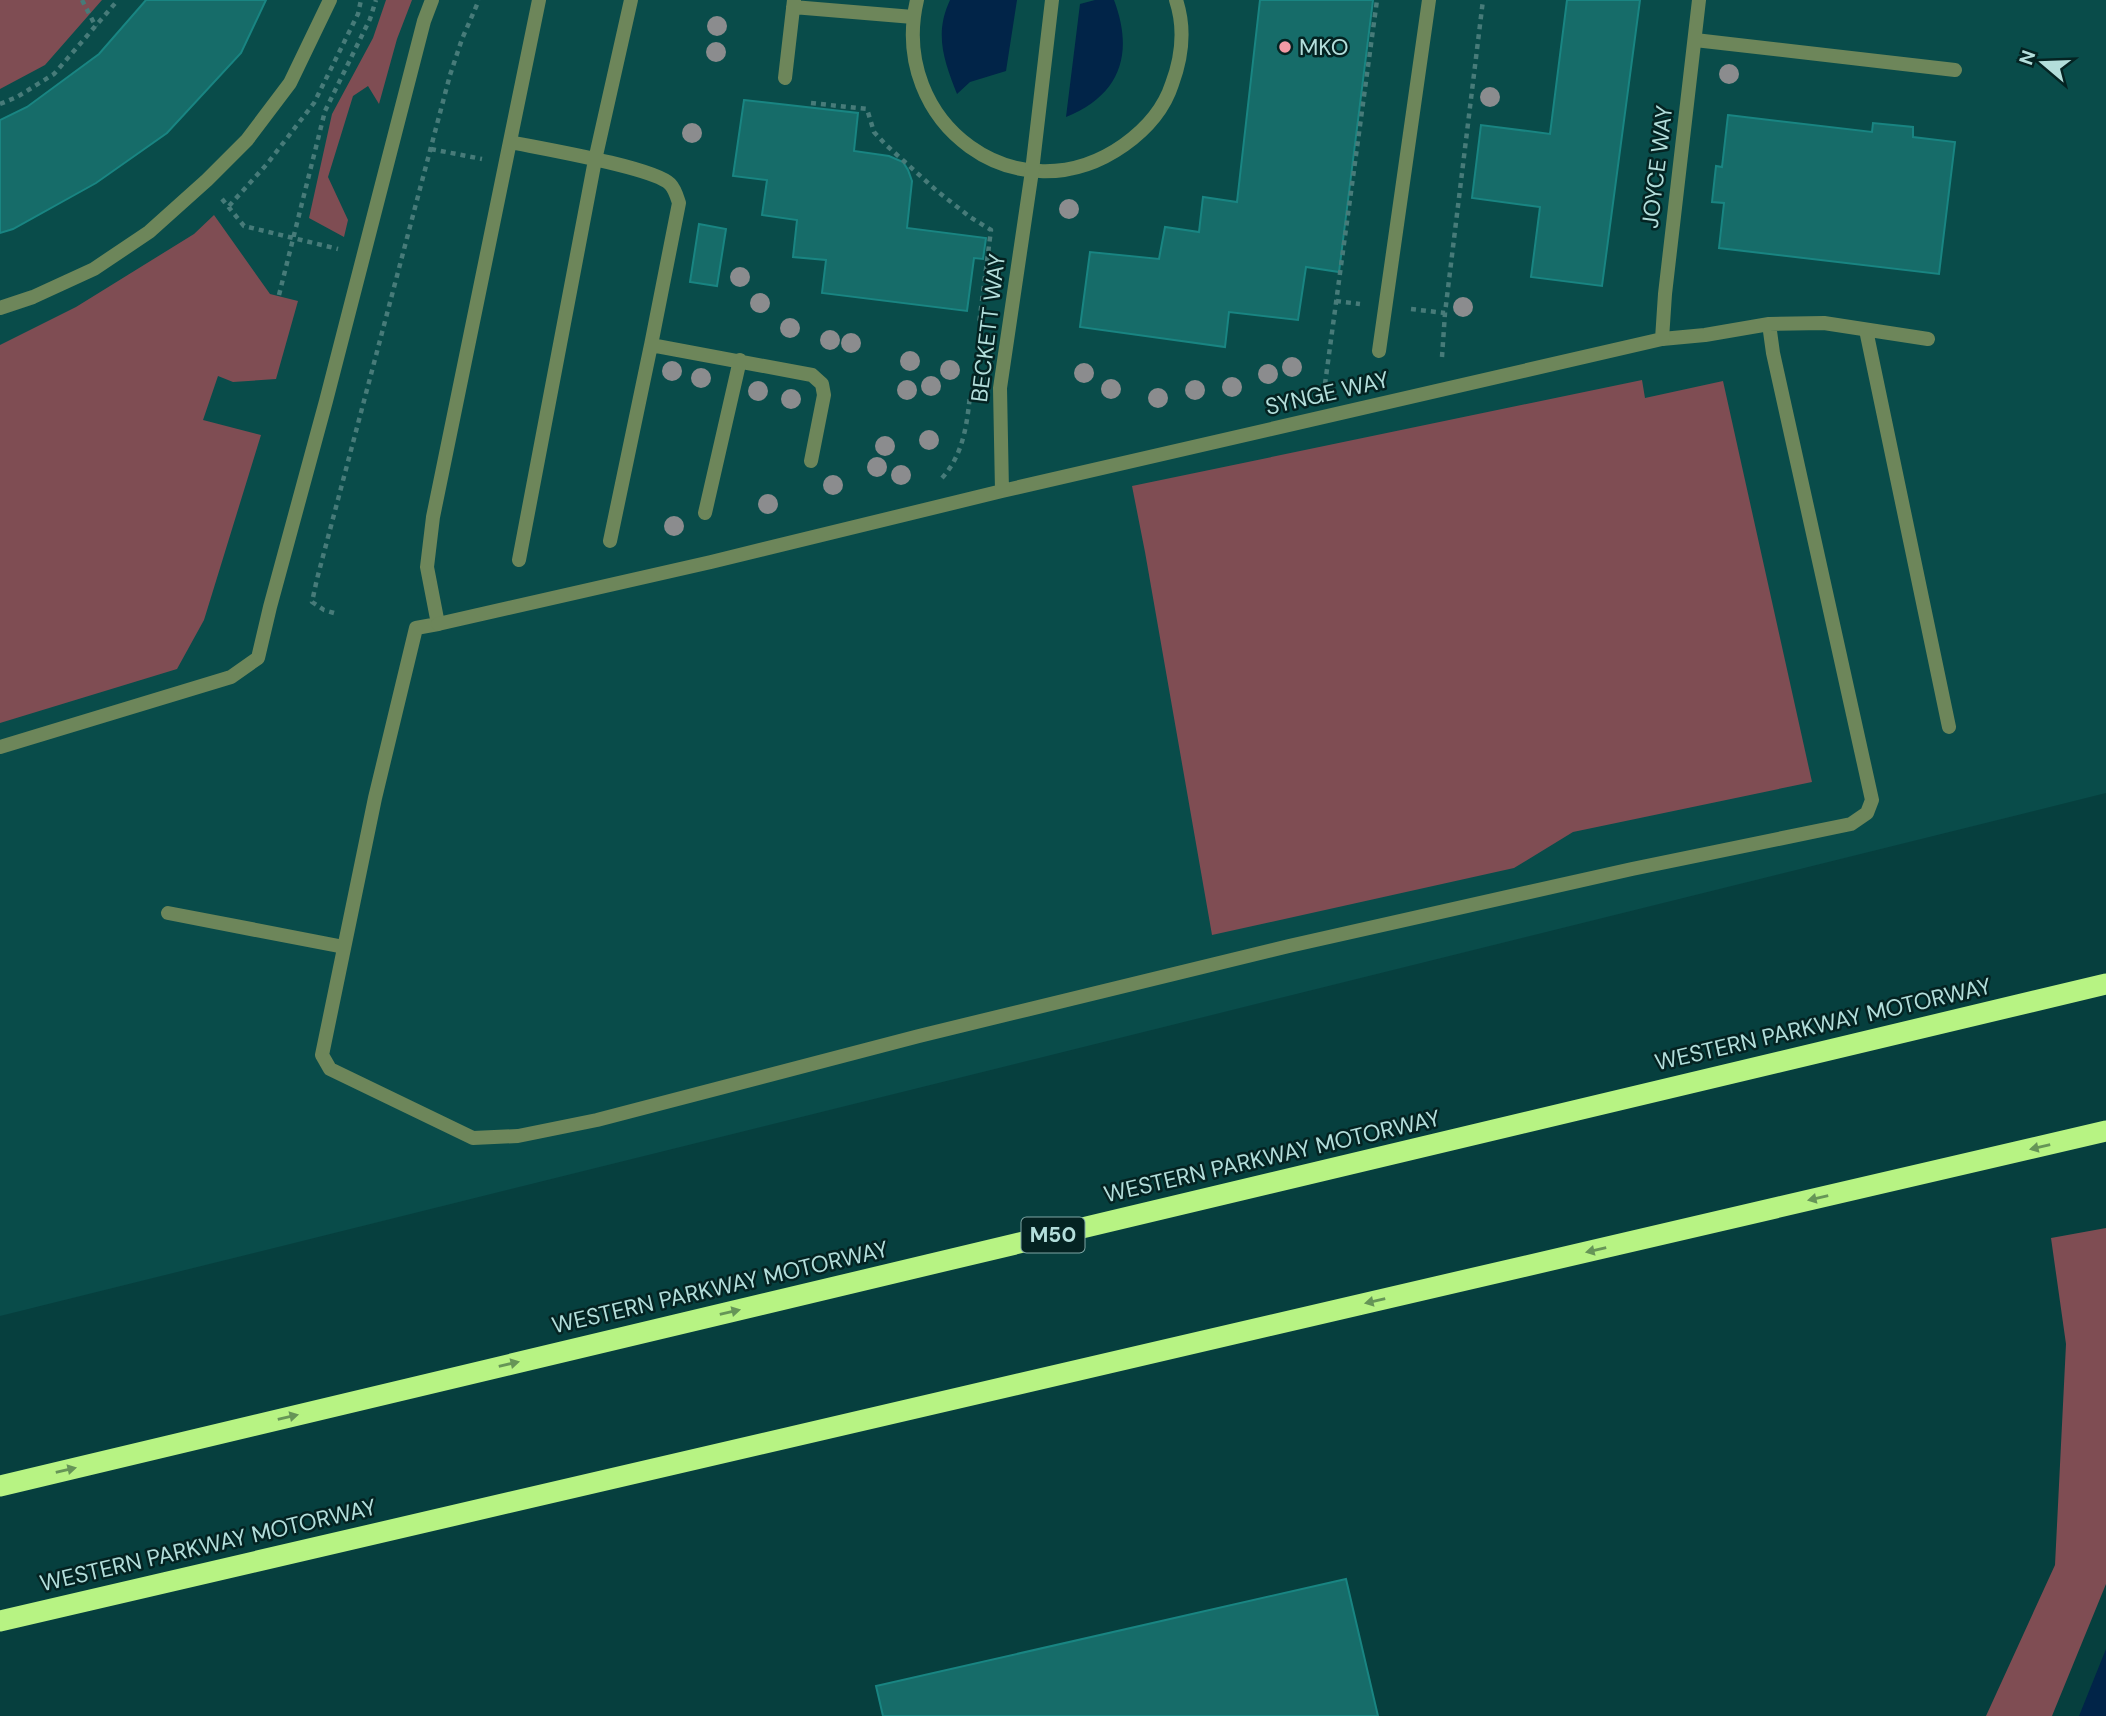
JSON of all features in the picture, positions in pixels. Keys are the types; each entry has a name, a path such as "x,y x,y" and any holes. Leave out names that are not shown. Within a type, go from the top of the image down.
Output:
{"highway":[{"name":"WESTERN PARKWAY MOTORWAY","path":"0,1486 2106,984"},
{"name":"WESTERN PARKWAY MOTORWAY","path":"0,1620 2106,1131"}],"street":[{"path":"0,308 33,298 94,269 149,232 207,180 247,140 290,83 330,0"},
{"path":"0,747 231,677 258,659 424,21 432,0"},
{"path":"538,0 433,517 427,566 438,624 416,628 374,798 322,1055 330,1069 473,1138 517,1136 597,1120 932,1033 1289,946 1632,869 1851,824 1867,813 1872,800 1773,353 1769,324"},
{"path":"519,560 595,160 631,0"},
{"path":"917,0 912,40 915,64 922,87 933,107 947,126 964,142 984,155 1032,171 1085,165 1112,154 1135,138 1155,116 1170,92 1179,65 1182,36 1176,0"},
{"name":"BECKETT WAY","path":"1002,491 1000,388 1032,171 1052,0"},
{"path":"1380,351 1429,0"},
{"name":"JOYCE WAY","path":"1662,339 1699,0"},
{"path":"785,78 794,4 913,17"},
{"path":"1695,40 1955,70"},
{"path":"510,142 638,170 668,182 679,203 610,541"},
{"name":"SYNGE WAY","path":"438,624 1662,339 1769,324 1824,323 1928,339"},
{"path":"1866,330 1949,727"},
{"path":"651,345 812,376 822,384 824,395 811,461"},
{"path":"705,513 740,360"},
{"path":"168,913 344,947"}],"path":[{"path":"82,0 96,27"},
{"path":"0,104 17,97 54,74 118,0"},
{"path":"279,295 325,111 370,19 376,0"},
{"path":"334,613 312,602 317,579 450,75 479,0"},
{"path":"1325,384 1377,0"},
{"path":"1442,357 1483,0"},
{"path":"811,103 867,109 874,132 885,144 937,191 991,230 978,329"},
{"path":"431,149 483,160 510,142"},
{"path":"244,226 363,256"},
{"path":"939,481 954,462 960,449 972,383"}],"shaded area":[{"path":"0,0 2106,0 2106,793 0,1316"},
{"path":"0,0 102,0 45,65 0,89"},
{"path":"386,0 412,0 397,39 379,104 368,86 353,96 328,177 348,220 344,237 309,218 332,114 373,38"},
{"path":"214,215 270,294 298,301 276,379 233,382 218,376 203,420 261,435 204,620 177,669 0,723 0,345 76,307 194,234"},
{"path":"1642,380 1645,398 1723,381 1812,782 1573,832 1514,868 1212,935 1132,486"},
{"path":"2106,1228 2106,1584 2052,1716 1986,1716 2055,1565 2066,1344 2051,1238"}],"water":[{"path":"950,0 1017,0 1006,71 970,82 957,94 945,59 942,36 945,12"},
{"path":"1095,0 1114,0 1123,38 1122,55 1111,84 1100,97 1066,117 1080,4"},
{"path":"2106,1649 2106,1716 2079,1716"}],"building":[{"path":"146,0 266,0 241,53 167,133 96,183 13,229 0,233 0,120 27,107 99,54"},
{"path":"1260,0 1373,0 1339,272 1306,267 1298,320 1229,312 1225,347 1080,327 1090,252 1159,259 1165,227 1199,232 1203,197 1237,202"},
{"path":"1567,0 1640,0 1602,286 1531,277 1540,207 1472,198 1481,125 1550,134"},
{"path":"744,100 858,113 854,151 889,156 903,162 908,170 912,181 907,228 986,238 983,259 974,258 967,311 822,293 826,260 793,257 797,220 762,215 767,180 733,176"},
{"path":"1728,115 1872,132 1873,123 1913,127 1913,137 1955,142 1939,274 1719,248 1724,203 1712,202 1716,166 1722,167"},
{"path":"699,224 726,229 717,286 690,282"},
{"path":"1346,1579 1378,1716 883,1716 876,1686"}],"place":[{"name":"MKO","path":"1285,47"}]}
